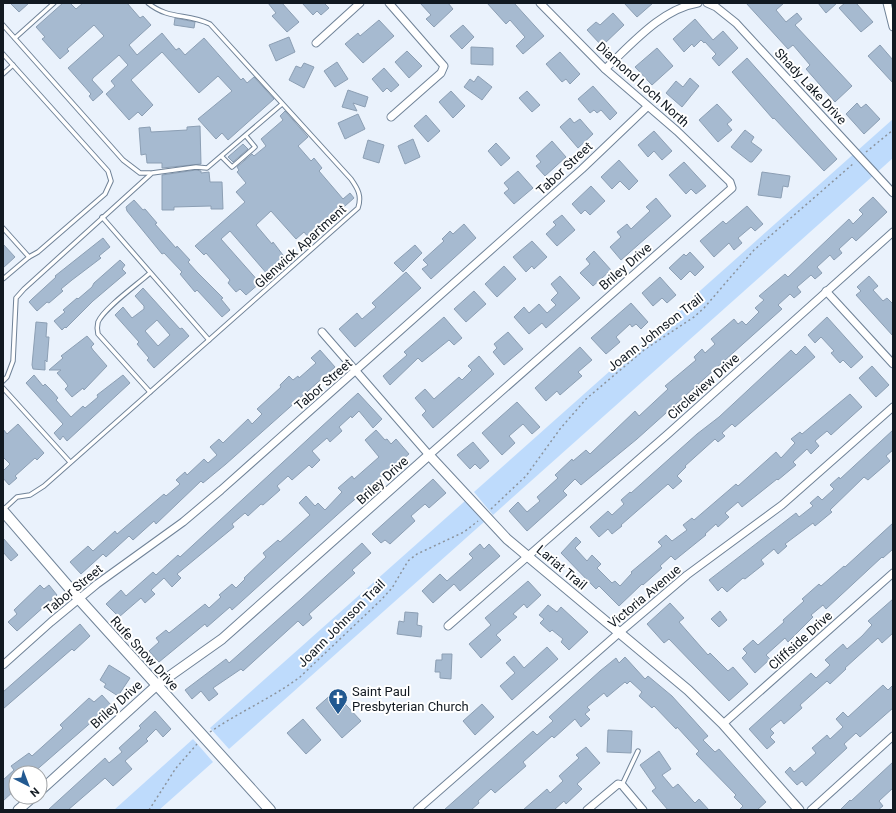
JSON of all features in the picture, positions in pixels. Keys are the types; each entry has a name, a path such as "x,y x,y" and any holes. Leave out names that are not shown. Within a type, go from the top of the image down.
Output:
{"main road":[{"name":"Rufe Snow Drive","path":"3,511 79,600 270,810"}],"street":[{"path":"316,43 360,3"},
{"path":"389,3 444,66 441,74 391,117"},
{"name":"Diamond Loch North","path":"540,3 605,69 647,107 677,130 730,182"},
{"path":"605,69 664,18 684,6 698,3"},
{"name":"Shady Lake Drive","path":"706,3 716,7 736,23 893,193"},
{"path":"887,3 893,27"},
{"name":"Tabor Street","path":"3,665 112,573 183,522 356,371 582,169 647,107"},
{"name":"Briley Drive","path":"48,783 157,685 222,639 732,188 730,182"},
{"name":"Circleview Drive","path":"448,626 670,433 893,232"},
{"path":"826,291 893,364"},
{"name":"Lariat Trail","path":"322,332 429,455 507,539 688,690 723,724 799,810"},
{"name":"Victoria Avenue","path":"416,810 687,575 782,505 893,407"},
{"name":"Cliffside Drive","path":"723,724 893,573"},
{"path":"811,810 893,736"},
{"path":"587,810 620,785 643,810"}],"lane":[{"path":"15,38 54,3"},
{"name":"Glenwick Apartment","path":"3,511 17,497 30,495 44,486 358,208 360,200 358,188 351,179 210,24 189,16 166,15 148,3"},
{"path":"3,25 123,160 140,173 196,167 207,168 222,157 282,104"},
{"path":"3,54 108,172 111,181 105,194 38,252 29,257 3,279"},
{"path":"3,74 13,65"},
{"path":"222,157 232,167 255,147 246,136"},
{"path":"3,381 8,377 12,361 16,298 152,172"},
{"path":"102,217 209,340"},
{"path":"3,228 29,257"},
{"path":"150,273 107,310 99,320 97,327 98,334 102,339 150,392"},
{"path":"3,388 70,462"},
{"path":"620,785 638,751"}],"path":[{"path":"866,152 893,130"},
{"name":"Joann Johnson Trail","path":"494,506 526,476 560,429 586,399 644,350 694,317 704,308 754,250 853,164"},
{"name":"Joann Johnson Trail","path":"210,732 269,696 287,687 381,600 392,588 408,561 417,554 464,532 477,521"},
{"path":"149,810 176,768 198,743"}],"shaded area":[{"path":"893,119 893,158 493,515 474,492"},
{"path":"465,501 484,522 229,749 210,728"},
{"path":"193,739 213,762 159,810 114,810"}],"building":[{"path":"10,3 29,3 19,12"},
{"path":"63,3 70,3 76,9 83,3 127,3 140,18 143,16 151,25 129,45 137,55 162,33 176,50 179,48 185,55 204,38 241,80 243,78 247,83 254,77 274,99 228,140 222,133 216,139 198,119 232,91 218,76 199,93 162,52 131,80 153,105 142,116 138,112 129,120 106,94 115,86 111,81 128,65 119,55 93,78 92,80 103,92 93,101 89,96 91,94 68,68 104,36 94,25 67,49 69,51 60,59 42,39 45,37 36,27"},
{"path":"268,3 282,3 299,22 287,32 272,16 276,13"},
{"path":"302,3 324,3 329,8 321,15 317,11 313,15"},
{"path":"420,3 448,3 453,9 434,27 426,19 431,15"},
{"path":"487,3 514,3 544,36 523,54 516,46 525,37 510,20 506,24"},
{"path":"624,3 653,3 637,17"},
{"path":"746,3 784,3 776,10 786,22 797,13 802,19 795,25 852,86 835,102 806,69 810,65 793,45 788,49"},
{"path":"818,3 837,3 826,13"},
{"path":"845,3 856,3 873,22 861,32 839,8"},
{"path":"613,13 624,25 602,46 587,30 596,22 600,25"},
{"path":"175,18 195,22 194,28 174,25"},
{"path":"695,19 713,40 723,31 738,48 719,66 712,58 716,54 705,42 704,43 701,40 694,47 692,44 684,52 673,39"},
{"path":"379,20 394,36 363,63 345,44 358,33 360,36"},
{"path":"463,25 474,37 462,49 450,36"},
{"path":"289,37 295,52 276,61 269,45"},
{"path":"880,45 893,60 893,83 868,56"},
{"path":"471,47 493,48 493,65 471,64"},
{"path":"657,48 673,66 652,85 635,67"},
{"path":"407,51 422,66 409,78 395,62"},
{"path":"560,52 580,74 570,84 566,79 562,82 546,64"},
{"path":"747,58 837,159 824,171 774,118 773,119 732,72"},
{"path":"337,62 348,79 335,87 324,71"},
{"path":"304,63 314,67 304,88 289,80 296,66 301,68"},
{"path":"384,68 399,85 391,92 387,88 383,92 372,79"},
{"path":"478,76 492,87 482,100 464,87 470,79 474,82"},
{"path":"690,78 699,86 682,107 666,93 676,81 683,87"},
{"path":"593,86 617,113 610,120 601,110 597,113 594,110 590,113 578,99"},
{"path":"348,90 368,97 365,107 353,103 357,111 342,107"},
{"path":"451,91 465,106 453,118 439,102"},
{"path":"527,91 540,105 532,112 519,98"},
{"path":"857,103 861,108 866,104 880,119 864,134 846,114"},
{"path":"717,104 732,120 727,124 732,130 718,142 699,120"},
{"path":"285,111 308,137 298,146 311,161 314,158 322,168 319,171 343,199 350,193 354,198 309,238 304,232 296,239 271,211 256,225 272,244 273,242 286,259 268,275 230,231 221,239 260,283 246,295 240,289 236,292 228,283 230,280 206,253 204,255 195,246 245,202 236,192 246,183 237,172 239,170 237,167 252,154 254,156 266,146 261,139 283,120 280,116"},
{"path":"358,114 365,129 345,139 338,123"},
{"path":"426,115 440,131 428,142 414,126"},
{"path":"570,118 574,123 580,119 593,134 578,148 560,127"},
{"path":"200,126 201,164 162,168 162,163 147,163 146,154 141,155 139,128 150,127 151,132 187,130 187,127"},
{"path":"745,130 754,137 751,142 762,150 752,162 731,147"},
{"path":"654,131 672,151 662,160 654,151 648,157 638,145"},
{"path":"413,139 420,157 405,164 398,146"},
{"path":"368,140 384,145 379,163 363,158"},
{"path":"552,141 566,157 545,176 536,166 541,162 536,156"},
{"path":"496,143 510,158 501,166 488,151"},
{"path":"243,144 248,149 233,162 228,157"},
{"path":"619,160 638,181 629,190 620,181 612,189 601,177"},
{"path":"684,162 706,186 696,194 691,189 686,194 669,175"},
{"path":"196,170 201,171 201,173 209,172 210,182 222,182 223,209 211,209 211,206 174,207 174,210 162,210 162,175"},
{"path":"518,171 533,188 514,204 504,193 509,189 504,183"},
{"path":"762,172 790,176 788,187 783,186 781,198 758,195"},
{"path":"591,186 605,201 590,215 585,210 581,214 572,204"},
{"path":"873,197 887,212 856,241 852,237 839,249 842,253 834,260 830,255 817,267 822,273 815,279 811,275 797,287 801,292 794,298 790,294 778,305 782,309 637,439 581,485 575,479 563,491 567,495 527,531 509,511 518,502 527,512 540,501 537,497 558,478 555,475 572,459 573,461 586,450 590,454 635,411 639,416 668,389 665,386 696,360 694,357 702,349 705,353 715,344 711,339 734,319 738,324 742,321 746,325 759,312 755,308 764,300 759,296 785,274 788,277 849,219 853,224 863,214 859,210"},
{"path":"656,198 671,216 621,260 610,247 621,237 617,232 627,224 631,229 650,211 646,207"},
{"path":"134,200 143,210 145,209 157,223 155,224 176,248 177,246 190,260 188,262 223,298 221,299 230,310 222,317 197,290 195,292 180,274 182,272 164,253 162,254 127,211 126,207"},
{"path":"747,206 763,224 755,231 751,227 738,238 742,243 734,250 729,243 714,257 700,241 723,221 726,224"},
{"path":"562,215 575,230 557,246 546,234 556,225 553,222"},
{"path":"464,224 476,238 431,279 422,269 428,265 423,260 444,241 442,239 450,231 453,234"},
{"path":"103,238 110,247 99,256 101,258 61,289 63,291 37,311 29,302 56,277 55,276"},
{"path":"532,241 547,257 534,269 532,266 526,272 513,257"},
{"path":"3,244 15,257 3,268"},
{"path":"415,245 422,253 403,272 394,263"},
{"path":"594,251 611,270 593,286 580,273 590,264 586,259"},
{"path":"690,252 704,267 695,276 690,271 681,280 669,268 684,254 686,256"},
{"path":"120,260 125,265 122,269 126,273 62,330 54,321 65,312 63,310 92,287 94,283"},
{"path":"504,266 516,279 497,297 485,284"},
{"path":"406,272 421,288 355,347 339,329 357,313 362,319 376,307 372,303"},
{"path":"560,276 580,298 546,328 542,323 529,334 514,317 524,307 529,313 539,304 547,313 556,305 551,300 558,293 551,284"},
{"path":"869,276 878,286 873,290 883,301 887,298 893,304 893,336 856,295 861,291 857,287"},
{"path":"660,277 676,295 667,303 662,298 653,306 642,293"},
{"path":"143,288 180,329 182,328 189,336 154,368 147,360 149,358 137,344 139,342 115,315 123,307 132,318 144,309 144,306 135,296","holes":["157,320 170,335 158,346 145,331"]},
{"path":"474,291 486,304 466,322 454,309"},
{"path":"631,303 648,322 641,329 636,324 632,327 630,324 616,337 620,342 606,354 591,338"},
{"path":"444,317 462,338 454,345 449,340 422,362 418,358 390,385 383,376 407,355 404,352"},
{"path":"827,317 863,357 851,368 843,360 840,363 831,353 834,351 821,337 815,343 808,335"},
{"path":"36,322 47,323 46,337 49,337 47,362 45,360 45,370 33,369 32,365"},
{"path":"508,332 523,349 504,365 493,352 497,348 494,344"},
{"path":"87,336 94,344 91,347 93,350 107,366 84,390 83,388 72,397 65,389 68,386 57,373 61,370 49,370 63,358 61,356"},
{"path":"805,346 815,357 735,427 732,424 722,433 725,436 718,442 715,439 685,466 686,467 677,476 682,481 673,489 668,484 612,534 608,529 599,537 590,527 608,511 612,515 624,504 621,500 630,492 631,493 697,434 719,417 791,350 796,355"},
{"path":"580,347 592,360 578,372 582,376 560,395 557,391 546,401 535,388"},
{"path":"320,350 335,367 226,464 203,483 201,481 156,524 154,521 133,540 129,536 106,557 103,554 81,574 70,562 88,546 93,551 115,531 117,534 164,494 166,496 180,484 176,480 185,472 187,475 204,459 208,463 217,455 210,447 219,439 223,443 248,419 252,424 262,414 257,409 281,387 280,385 289,376 293,380 298,376 299,378 316,363 311,358"},
{"path":"479,356 494,374 433,428 422,415 426,411 415,398 425,389 434,399 459,377 462,380 472,370 468,366"},
{"path":"872,366 889,385 876,397 859,378"},
{"path":"34,375 43,386 45,384 52,391 58,398 56,400 71,417 83,406 85,408 98,397 97,395 123,375 130,383 67,441 63,436 60,440 54,433 63,424 26,383"},
{"path":"358,393 382,419 373,428 359,411 352,418 351,416 339,427 342,431 330,442 327,438 312,451 320,460 312,468 309,465 292,480 288,476 277,486 280,490 248,516 245,513 232,524 234,527 177,574 181,578 172,587 164,578 151,590 155,594 145,603 141,598 119,617 106,604 121,590 126,596 153,572 156,575 178,555 180,557"},
{"path":"850,394 862,407 831,435 827,431 815,441 819,446 811,454 807,449 793,462 796,465 742,507 738,502 725,513 729,517 718,527 716,524 705,534 706,535 675,560 671,556 660,566 662,568 643,585 642,584 619,606 599,586 596,589 561,553 576,537 581,542 575,548 587,561 592,555 601,564 597,568 612,583 615,581 620,586 632,573 631,572 662,546 658,542 666,535 672,541 687,530 683,525 692,518 694,520 736,484 738,486 776,452 781,458 795,443 791,439 800,432 802,434"},
{"path":"517,402 540,427 532,434 523,424 509,436 515,443 502,455 482,433"},
{"path":"18,424 44,453 37,460 35,458 15,476 17,478 9,485 3,478 3,471 10,464 3,457 3,429 7,434"},
{"path":"376,430 391,444 396,439 409,454 347,506 232,610 230,607 207,627 205,624 159,662 149,651 159,642 156,638 166,630 169,633 205,604 209,608 221,597 219,595 232,584 236,588 245,579 244,578 266,557 263,553 278,540 280,542 310,515 299,503 306,496 315,506 318,503 325,510 342,492 338,488 352,476 354,479 379,457 365,440"},
{"path":"893,430 893,450 886,456 890,461 868,480 864,477 830,510 832,512 815,526 813,523 785,544 787,546 778,554 774,549 761,560 764,564 745,579 743,578 727,592 722,587 718,591 709,580 796,513 799,517 813,506 810,503 818,496 822,500 834,489 830,485 839,477 840,479"},
{"path":"473,442 489,461 480,469 475,464 470,469 457,455"},
{"path":"433,479 446,493 429,508 425,504 411,516 415,521 390,544 385,540 381,543 372,534"},
{"path":"893,523 893,549 883,558 882,557 826,609 823,605 811,615 813,617 788,642 785,638 766,655 770,659 755,673 742,658 747,653 743,649 753,640 758,645 784,622 783,620 804,601 802,599 819,584 821,586 844,566 845,567"},
{"path":"3,538 18,555 11,561 3,552"},
{"path":"362,543 371,553 352,570 355,573 309,614 312,618 303,626 298,621 243,671 241,669 213,688 218,694 209,701 201,691 192,699 185,690 226,659 229,663"},
{"path":"480,544 484,549 489,544 500,556 460,591 454,584 433,603 422,591 440,574 447,581 473,558 469,554"},
{"path":"528,581 541,595 527,608 524,604 513,614 517,617 496,635 501,640 481,658 469,644 491,625 485,618"},
{"path":"40,585 44,589 49,585 57,595 17,631 8,622 17,614 14,610"},
{"path":"893,599 893,633 882,643 878,638 830,684 827,681 800,705 802,708 784,724 781,720 770,729 774,733 770,737 775,742 767,749 749,729 811,673 816,678 830,665 825,660 843,644 847,649 862,636 872,625 868,621"},
{"path":"670,603 684,618 679,622 708,655 710,653 728,671 733,667 748,684 729,701 669,639 664,643 647,624"},
{"path":"548,605 557,612 561,607 588,632 569,650 561,642 563,639 552,630 550,632 540,623 544,619 539,615"},
{"path":"720,611 727,620 719,627 711,619"},
{"path":"405,612 418,613 417,625 422,626 421,637 397,634 399,621 404,622"},
{"path":"80,624 90,636 74,651 72,649 3,709 3,692"},
{"path":"547,647 558,659 512,700 500,686 515,673 506,663 514,656 524,668"},
{"path":"442,654 452,654 451,679 440,678 440,672 435,672 436,660 442,660"},
{"path":"625,657 645,679 648,676 672,696 708,736 703,740 715,752 719,749 766,802 757,810 739,810 743,806 734,797 736,795 696,754 699,751 677,727 676,729 654,706 652,708 639,696 642,692 630,681 627,684 625,682 607,697 604,693 587,707 590,710 585,714 590,719 581,727 575,719 554,738 552,736 523,762 526,766 495,793 491,789 471,810 444,810 533,731 537,735 553,721 549,717 600,671 616,658 619,663"},
{"path":"109,665 130,678 118,696 104,687 106,684 100,680"},
{"path":"883,685 888,690 893,685 893,708 860,737 856,733 844,744 847,748 806,786 802,781 797,785 785,772 790,767 794,772 816,753 812,748 827,735 830,739 843,727 836,719 843,712 848,717"},
{"name":"Saint Paul Presbyterian Church","path":"334,692 361,721 342,738 316,708"},
{"path":"102,695 111,705 42,765 12,765 29,753 32,756 63,728 60,725 89,698 94,702"},
{"path":"482,704 494,717 475,735 463,721"},
{"path":"155,711 171,729 163,737 156,729 146,739 148,741 125,761 132,769 113,786 105,778 68,810 48,810 105,758 109,763 122,752 119,748 141,728 139,726"},
{"path":"303,719 321,740 306,754 287,733"},
{"path":"608,730 632,731 631,753 607,752"},
{"path":"586,747 600,763 577,784 582,789 566,804 564,801 554,810 523,810 547,789 550,793 563,781 559,776 579,758 576,755"},
{"path":"659,751 671,769 662,775 673,788 678,784 695,803 699,799 709,810 668,810 652,791 656,788 640,765"},
{"path":"893,762 893,788 879,801 883,806 878,810 840,810 850,800 851,801"},
{"path":"8,775 8,796 3,801 3,780"}],"place":[{"name":"Saint Paul Presbyterian Church","path":"338,715"}]}
